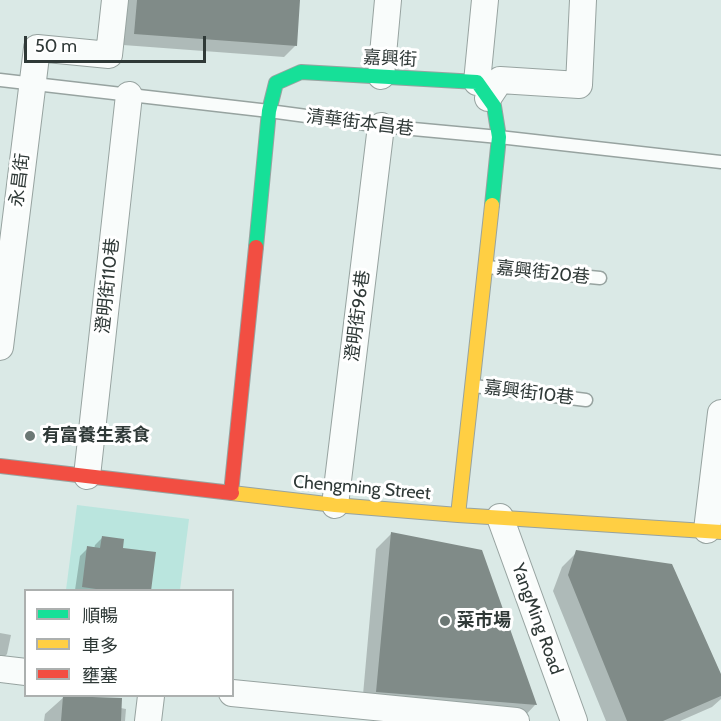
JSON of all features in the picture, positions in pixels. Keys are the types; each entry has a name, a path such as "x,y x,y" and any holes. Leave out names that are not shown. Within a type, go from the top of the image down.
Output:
{"street":[{"name":"永昌街","path":"0,347 37,48 109,55 115,0"},
{"path":"381,76 388,0"},
{"path":"458,515 499,137 494,106 483,90 485,0"},
{"path":"483,90 500,80 579,85 584,0"},
{"name":"嘉興街","path":"231,493 269,111 276,83 301,72 381,76 483,90"},
{"name":"澄明街110巷","path":"87,476 129,95"},
{"name":"澄明街96巷","path":"335,505 381,126"},
{"path":"714,531 721,413"},
{"name":"Chengming Street","path":"0,466 335,505 714,531"},
{"name":"YangMing Road","path":"500,517 574,721"},
{"path":"0,669 24,672"},
{"path":"234,693 516,721"},
{"path":"148,721 152,697"}],"lane":[{"name":"清華街本昌巷","path":"0,80 381,126 721,162"},
{"name":"嘉興街20巷","path":"486,267 600,278"},
{"name":"嘉興街10巷","path":"473,386 586,400"}],"shaded area":[{"path":"77,505 189,519 180,589 66,589"}],"building":[{"path":"137,0 300,0 297,46 134,34"},
{"name":"菜市場","path":"391,532 482,550 537,705 376,692"},
{"path":"102,536 124,539 123,548 156,552 151,589 82,587 87,546 100,548"},
{"path":"576,550 672,564 721,674 721,696 663,721 627,721 568,575"},
{"path":"63,697 122,698 121,721 61,721"}],"traffic: fast":[{"path":"256,247 269,111 276,83 301,72 477,82 494,106 499,137 492,205"}],"traffic: slow":[{"path":"458,515 492,205"},
{"path":"232,493 335,505 458,515 721,532"}],"traffic: jam":[{"path":"231,493 256,247"},
{"path":"0,466 232,493"}],"place":[{"name":"有富養生素食","path":"30,436"},
{"name":"菜市場","path":"445,621"}]}
